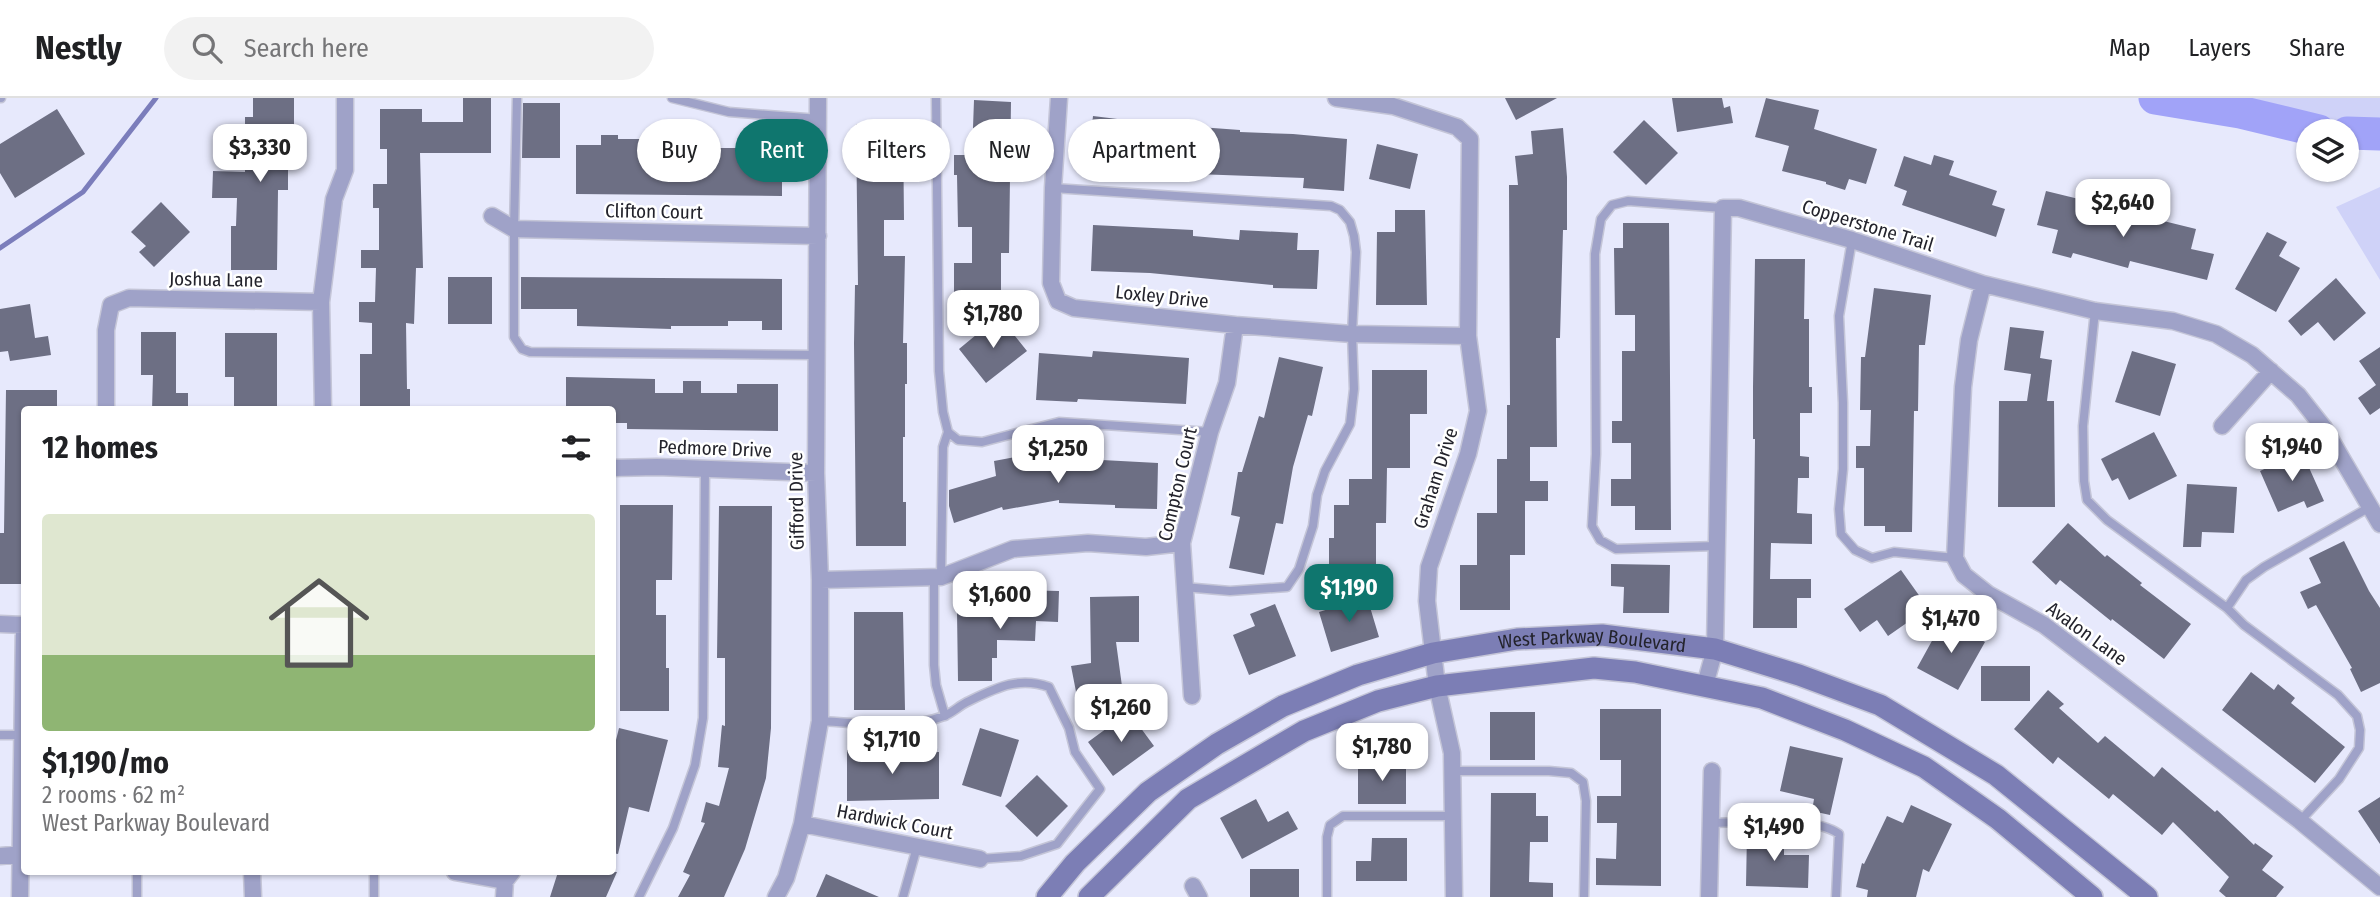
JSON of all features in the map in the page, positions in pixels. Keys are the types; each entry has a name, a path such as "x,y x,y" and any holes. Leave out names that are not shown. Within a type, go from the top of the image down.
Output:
{"street":[{"path":"323,406 321,302 334,199 345,170 345,98"},
{"name":"Gifford Drive","path":"818,98 819,119"},
{"name":"Loxley Drive","path":"1059,98 1053,188 1051,283 1058,301 1074,308 1235,325 1352,334 1468,336"},
{"name":"Graham Drive","path":"1336,98 1393,106 1457,127 1470,139 1468,336 1478,411 1468,454 1429,567 1427,601 1437,686 1452,753 1454,897"},
{"name":"Gifford Drive","path":"776,897 786,878 802,824 820,721 820,580 816,473 818,182"},
{"path":"1705,685 1714,649 1723,208"},
{"name":"Copperstone Trail","path":"1723,208 1739,208 1852,240 1983,284 2095,311 2173,321 2216,334 2252,355 2298,395 2324,428 2380,524"},
{"path":"492,216 513,229"},
{"name":"Clifton Court","path":"513,229 818,236"},
{"path":"1955,558 1963,387 1969,340 1983,284"},
{"name":"Joshua Lane","path":"106,406 106,330 111,305 129,298 321,302"},
{"name":"Compton Court","path":"1192,696 1182,543 1210,432 1227,383 1235,325"},
{"path":"2222,426 2271,371"},
{"name":"Pedmore Drive","path":"616,468 705,468 816,473"},
{"path":"820,580 938,577 1013,549 1088,543 1146,547 1182,543"},
{"name":"Avalon Lane","path":"1955,558 1964,575 1988,594 2044,625 2300,821 2380,887"},
{"path":"0,624 21,625"},
{"name":"West Parkway Boulevard","path":"1047,897 1075,863 1148,792 1217,744 1283,706 1358,675 1433,653 1517,639 1602,635 1714,649 1799,675 1880,705 1996,775 2147,897"},
{"name":"West Parkway Boulevard","path":"1089,897 1188,799 1304,731 1378,701 1437,686 1594,668 1636,672 1762,698 1845,730 1924,766 1998,819 2092,897"},
{"path":"1709,897 1712,771"},
{"name":"Hardwick Court","path":"802,824 980,859"},
{"path":"0,856 21,854"},
{"path":"20,897 22,875"},
{"path":"252,875 253,897"},
{"path":"469,875 507,883"}],"lane":[{"path":"517,98 513,229 514,337 522,349 530,352 816,355"},
{"path":"672,98 729,112 819,119"},
{"path":"936,98 939,371 948,432 943,447 934,665 936,685 945,716"},
{"path":"1053,188 1331,206 1340,210 1350,222 1356,252 1352,334 1354,389 1350,424 1325,471 1317,495 1313,526 1299,569 1287,587 1230,591 1183,587"},
{"path":"1717,546 1616,548 1600,540 1592,526 1597,454 1595,254 1601,219 1612,205 1628,201 1723,208"},
{"path":"1852,240 1839,316 1843,403 1843,469 1839,509 1841,534 1855,550 1872,558 1894,552 1955,558"},
{"path":"2095,311 2083,426 2087,500 2107,520 2227,608 2245,625 2338,695 2357,716 2360,730 2359,748 2339,779 2300,821"},
{"path":"948,432 958,440 982,442 1059,422 1210,432"},
{"path":"639,897 673,828 695,765 703,718 705,468"},
{"path":"2227,608 2246,580 2264,567 2370,507"},
{"path":"820,721 877,724 915,722 945,716 966,703 1012,683 1031,681 1049,687 1069,728 1075,752 1100,789 1057,844 1021,856 980,859"},
{"path":"0,735 21,735"},
{"path":"1452,771 1549,771 1571,774 1583,782 1586,801 1584,897"},
{"path":"1327,897 1326,836 1330,825 1343,816 1453,816"},
{"path":"1710,823 1811,823 1831,828 1839,834 1836,897"},
{"path":"904,897 917,847"},
{"path":"137,875 137,897"},
{"path":"374,875 374,897"}],"shaded area":[{"path":"2155,98 2380,98 2380,134 2359,133 2359,119 2296,119 2296,126 2240,112"},
{"path":"2380,187 2380,280 2336,207"}],"building":[{"path":"253,98 294,98 294,159 288,159 288,190 278,190 277,270 231,270 231,226 236,226 237,198 212,198 213,171 245,172 245,117 253,117"},
{"path":"463,98 491,98 491,153 420,153 423,268 416,268 414,324 406,323 407,389 410,389 410,406 360,406 360,354 372,354 372,323 359,322 359,302 375,302 376,268 361,268 361,250 379,250 379,208 373,208 373,184 387,184 387,149 380,149 380,109 422,109 422,122 463,122"},
{"path":"1505,98 1557,98 1516,120"},
{"path":"1672,98 1722,98 1724,108 1730,106 1733,123 1677,132"},
{"path":"1766,98 1819,110 1814,129 1877,149 1866,184 1849,179 1845,190 1826,182 1782,171 1789,146 1755,137"},
{"path":"974,100 1011,102 1011,119 973,119"},
{"path":"523,103 560,103 560,158 522,158"},
{"path":"57,109 85,154 15,198 0,173 0,144"},
{"path":"1093,116 1117,119 1093,119"},
{"path":"1644,120 1678,153 1646,185 1613,152"},
{"path":"1563,128 1567,230 1563,230 1560,338 1556,338 1557,447 1530,447 1530,481 1548,481 1548,501 1525,501 1525,555 1510,555 1510,610 1460,610 1460,565 1477,565 1477,513 1497,513 1497,459 1507,459 1507,405 1510,405 1509,185 1518,185 1515,156 1533,154 1531,131"},
{"path":"1220,129 1347,139 1344,191 1303,188 1304,178 1220,175"},
{"path":"601,135 637,139 637,182 721,182 721,148 735,148 735,182 782,182 782,196 576,194 576,145 601,145"},
{"path":"1377,144 1418,154 1410,189 1369,179"},
{"path":"954,155 964,155 964,182 1010,182 1009,253 1001,253 1001,302 954,302 954,263 972,263 972,227 958,227"},
{"path":"1934,155 1954,161 1949,175 1997,191 1992,205 2005,209 1996,237 1902,205 1907,191 1894,186 1904,156 1931,165"},
{"path":"857,182 904,182 904,220 884,220 884,256 905,256 903,343 907,343 907,384 903,437 903,502 906,502 906,546 856,546 854,343 855,285 858,285"},
{"path":"2046,191 2087,201 2083,216 2124,226 2127,212 2196,229 2191,249 2214,254 2207,280 2130,261 2128,268 2073,253 2071,258 2052,253 2058,230 2037,225"},
{"path":"161,202 190,232 154,267 139,252 146,246 131,232"},
{"path":"1395,210 1425,210 1427,305 1376,305 1377,232 1395,232"},
{"path":"1623,223 1669,223 1671,530 1635,530 1635,506 1611,506 1611,479 1631,479 1631,443 1612,443 1612,421 1622,421 1622,351 1635,351 1635,315 1615,315 1614,248 1623,248"},
{"path":"1093,225 1193,230 1193,236 1239,240 1240,230 1298,233 1297,250 1319,250 1317,289 1273,288 1273,285 1150,273 1091,271"},
{"path":"2267,232 2287,242 2279,256 2300,268 2276,312 2235,289"},
{"path":"1755,259 1805,259 1804,319 1809,319 1809,387 1812,387 1812,413 1800,413 1800,456 1809,457 1809,478 1798,478 1797,513 1812,514 1812,544 1771,543 1770,579 1811,579 1811,598 1797,598 1797,628 1753,628"},
{"path":"448,277 492,277 492,324 448,324"},
{"path":"521,277 782,279 782,330 762,330 762,321 728,321 728,326 671,326 671,329 577,326 577,309 521,309"},
{"path":"2336,278 2366,313 2334,341 2318,322 2301,336 2288,321"},
{"path":"1874,288 1931,295 1925,345 1919,345 1918,411 1914,411 1912,532 1885,532 1885,526 1864,526 1864,468 1856,468 1856,446 1870,446 1871,410 1860,410 1861,357 1865,357"},
{"path":"30,304 35,338 48,336 51,355 10,361 8,351 0,352 0,309"},
{"path":"999,316 1027,351 986,383 959,349"},
{"path":"2010,327 2044,331 2040,358 2052,360 2047,401 2054,401 2055,507 1998,507 1999,401 2027,401 2031,374 2004,370"},
{"path":"141,332 176,332 176,393 188,393 188,406 152,406 153,375 141,375"},
{"path":"225,333 277,333 277,406 234,406 234,377 225,377"},
{"path":"2380,347 2380,408 2370,415 2358,398 2376,385 2359,361"},
{"path":"1093,351 1189,358 1186,404 1078,399 1077,402 1036,400 1039,353 1092,357"},
{"path":"2132,351 2176,364 2160,416 2115,402"},
{"path":"1279,357 1323,367 1312,416 1308,415 1293,467 1283,524 1276,523 1264,575 1229,568 1240,517 1231,515 1238,472 1242,472 1259,416 1264,418"},
{"path":"1372,370 1427,370 1427,414 1410,414 1410,468 1387,468 1386,523 1376,523 1376,577 1329,577 1329,538 1334,538 1334,505 1349,505 1349,479 1372,479"},
{"path":"566,377 655,379 655,393 683,393 683,381 701,381 701,393 737,393 737,384 778,384 778,431 627,429 627,423 616,423 616,406 566,406"},
{"path":"6,390 57,390 57,406 21,406 21,584 0,584 0,533 4,533"},
{"path":"2154,432 2177,476 2129,500 2118,478 2112,481 2101,459"},
{"path":"2302,452 2324,501 2307,508 2304,501 2278,512 2260,471"},
{"path":"1036,453 1037,457 1102,458 1158,463 1157,509 1059,503 1059,500 1003,510 1002,507 954,523 949,506 949,490 996,476 994,461"},
{"path":"2187,484 2237,487 2234,533 2202,532 2201,547 2183,547"},
{"path":"620,505 673,505 672,580 656,580 656,615 666,615 669,711 620,711"},
{"path":"719,506 772,506 771,728 766,778 745,849 724,897 678,897 690,875 683,872 705,823 701,822 706,802 719,806 729,768 718,767 722,725 725,726 725,658 717,658"},
{"path":"2068,523 2105,557 2107,555 2142,583 2140,585 2191,624 2164,659 2060,580 2056,585 2032,562"},
{"path":"2344,541 2380,608 2380,683 2361,692 2350,669 2352,668 2316,605 2308,609 2300,592 2321,583 2309,558"},
{"path":"1611,564 1670,565 1669,613 1623,613 1624,587 1611,586"},
{"path":"1901,570 1928,608 1888,636 1877,620 1860,632 1844,609"},
{"path":"1016,590 1059,591 1058,622 1036,621 1035,641 997,640 997,658 992,658 992,681 958,681 957,612 1016,612"},
{"path":"1139,596 1139,642 1116,642 1124,701 1079,707 1071,666 1091,663 1090,597"},
{"path":"1367,597 1379,637 1331,652 1319,612"},
{"path":"1275,604 1296,656 1249,675 1233,635 1255,626 1250,614"},
{"path":"854,612 903,612 905,710 854,710"},
{"path":"1944,619 1985,642 1958,690 1917,668"},
{"path":"1981,666 2030,666 2030,701 1981,701"},
{"path":"2251,672 2274,690 2278,684 2295,698 2291,703 2345,747 2315,783 2222,710"},
{"path":"2048,690 2064,704 2059,708 2098,743 2105,736 2154,777 2162,767 2215,812 2217,810 2254,845 2255,843 2273,856 2262,870 2284,887 2276,897 2226,897 2219,891 2229,877 2173,822 2162,835 2113,794 2109,799 2058,757 2053,764 2014,729"},
{"path":"1600,709 1661,709 1661,886 1596,885 1596,858 1616,859 1617,823 1597,823 1597,796 1621,796 1621,760 1600,760"},
{"path":"1129,712 1154,746 1113,776 1088,742"},
{"path":"1490,712 1535,712 1535,760 1490,760"},
{"path":"619,728 668,740 649,812 629,807 618,854 616,854 616,740"},
{"path":"980,728 1019,740 1001,797 962,785"},
{"path":"1790,746 1843,758 1830,815 1812,811 1814,799 1780,791"},
{"path":"847,750 939,752 939,799 847,801"},
{"path":"1358,762 1406,762 1406,804 1358,804"},
{"path":"1037,775 1068,806 1037,837 1005,806"},
{"path":"1491,793 1536,793 1536,816 1548,816 1548,842 1530,842 1529,882 1553,883 1553,897 1490,897"},
{"path":"2380,797 2380,844 2358,811"},
{"path":"1256,799 1268,822 1288,811 1298,829 1242,859 1220,818"},
{"path":"1911,805 1952,824 1929,872 1923,869 1916,897 1867,897 1868,890 1856,887 1862,863 1864,864 1887,816 1903,823"},
{"path":"1747,832 1784,832 1784,855 1809,855 1808,888 1746,886"},
{"path":"1372,838 1407,838 1407,881 1356,881 1356,861 1371,861"},
{"path":"1250,869 1299,869 1299,897 1250,897"},
{"path":"826,874 879,897 816,897"},
{"path":"557,875 616,875 606,897 550,897"}],"waterway":[{"path":"0,248 83,192 156,98"},
{"path":"2155,98 2240,112 2296,125"},
{"path":"2359,133 2380,134"}]}
